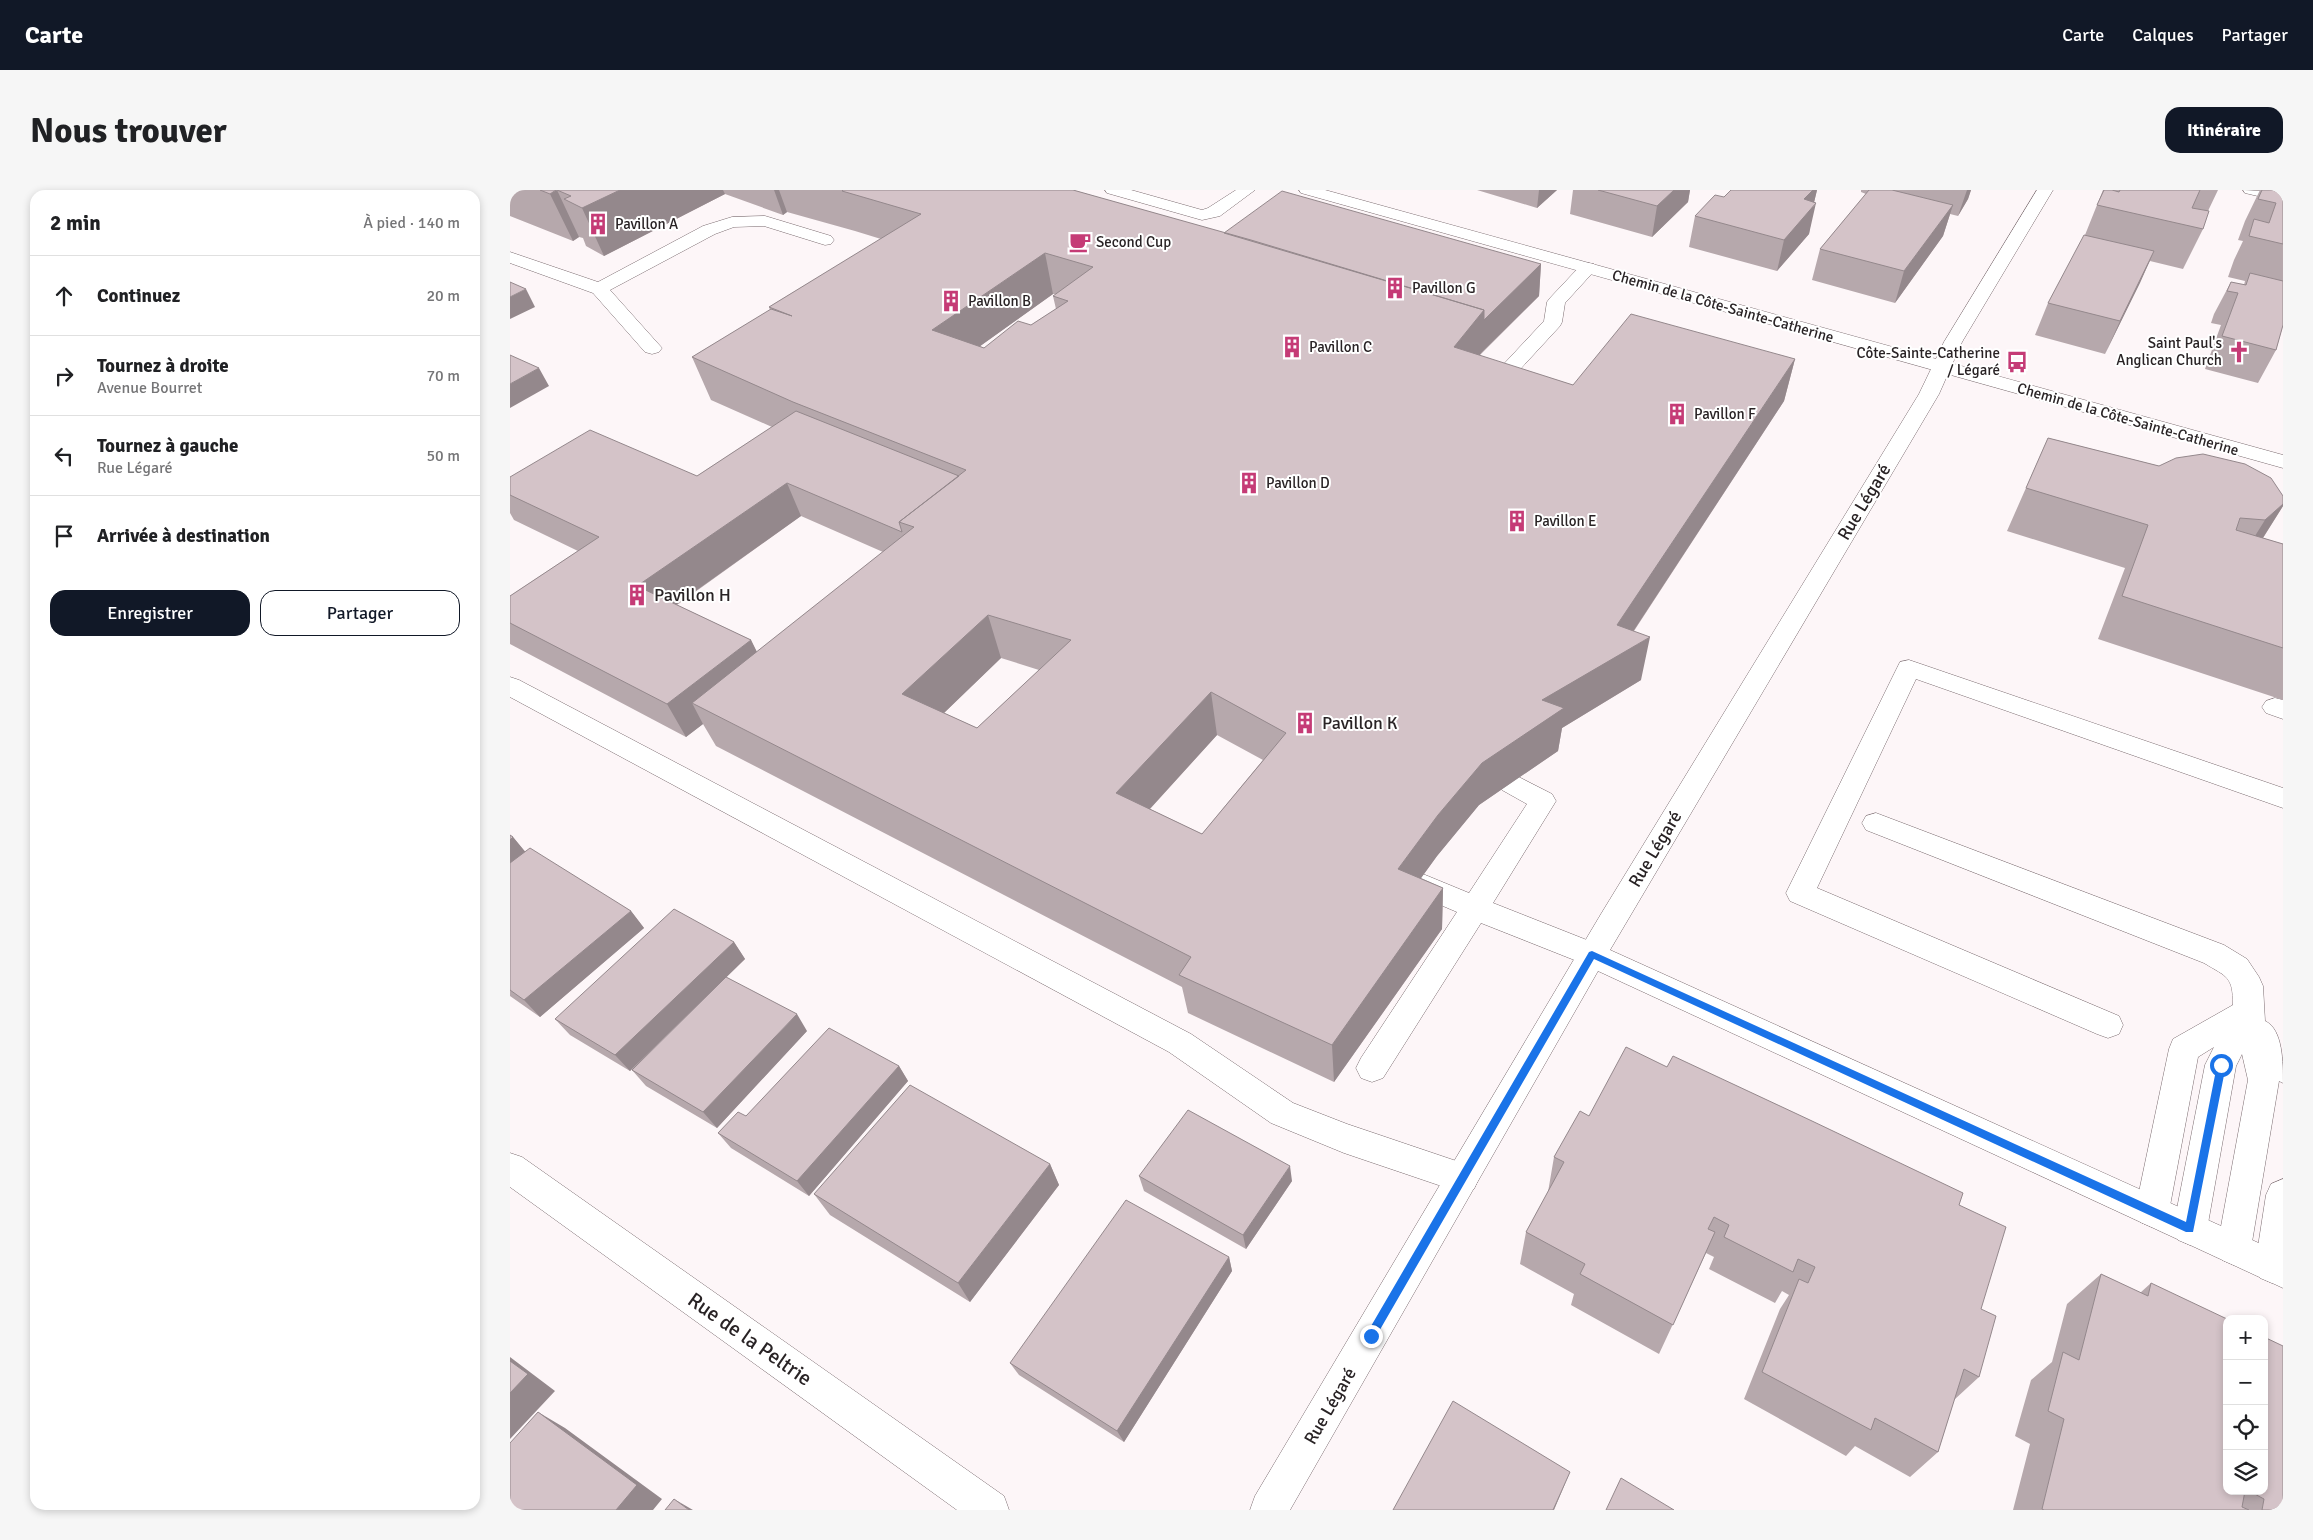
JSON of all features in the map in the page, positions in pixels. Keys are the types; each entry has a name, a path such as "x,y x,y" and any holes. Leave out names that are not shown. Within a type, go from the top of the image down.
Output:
{"street":[{"path":"1113,190 1202,215 1214,212 1247,190"},
{"name":"Chemin de la Côte-Sainte-Catherine","path":"1307,190 2283,462"},
{"name":"Rue Légaré","path":"1269,1510 1592,955 1929,394 1953,342 2044,190"},
{"path":"2251,190 2283,197"},
{"path":"599,289 709,230 732,222 764,221 825,240"},
{"path":"510,257 599,289 652,348"},
{"path":"1494,386 1553,322 1556,302 1588,268"},
{"path":"2108,1025 1800,893 1909,668 2283,798"},
{"path":"510,686 1180,1043 1282,1113 1344,1138 1462,1178"},
{"path":"1372,1068 1542,801 1511,783"},
{"path":"1876,823 2214,954 2237,968 2245,977 2249,994 2248,1012 2264,1080 2234,1248"},
{"path":"1418,883 1592,955 2277,1268 2283,1194"},
{"path":"2152,1211 2184,1049 2248,1012"},
{"path":"2248,1012 2283,1069"},
{"path":"2190,1228 2221,1065 2248,1012"},
{"name":"Rue de la Peltrie","path":"510,1168 990,1510"}],"building":[{"path":"540,190 556,190 550,194"},
{"path":"557,190 620,190 582,208 564,199 571,196"},
{"path":"1073,190 1251,240 1484,310 1454,347 1573,385 1631,314 1795,359 1617,625 1650,637 1542,700 1564,708 1482,763 1438,815 1398,869 1443,888 1332,1045 1179,975 1191,957 692,703 914,527 899,522 966,470 793,402 692,357 771,309 792,316 769,307 921,214 842,191","holes":["1045,253 1093,267 1053,296 1068,301 1031,325 1018,321 984,348 932,330","988,615 1071,640 977,728 902,694","1211,692 1286,733 1202,834 1116,793"]},
{"path":"1598,190 1674,190 1657,206"},
{"path":"1731,190 1813,190 1804,199 1816,203 1784,240 1695,216 1715,195 1724,197"},
{"path":"1869,190 1892,190 1953,205 1904,271 1820,249"},
{"path":"2104,190 2119,192 2120,190 2200,190 2192,208 2209,211 2203,229 2097,205"},
{"path":"2262,190 2283,190 2283,244 2249,236 2254,219 2269,223 2276,203 2258,199"},
{"path":"1282,191 1541,264 1484,320 1484,310 1224,233"},
{"path":"2084,235 2154,251 2120,321 2048,303"},
{"path":"2250,273 2283,281 2283,325 2276,350 2222,336 2238,293 2227,291 2231,282 2246,285"},
{"path":"510,282 526,289 510,297"},
{"path":"510,355 539,368 510,384"},
{"name":"Pavillon H","path":"796,411 959,476 899,522 902,532 787,483 637,586 751,640 667,704 510,623 510,596 599,537 510,495 510,477 590,430 697,476"},
{"path":"2048,438 2159,466 2176,458 2203,454 2245,464 2271,478 2283,496 2283,504 2265,520 2240,518 2236,530 2283,544 2283,648 2122,596 2148,525 2026,488"},
{"path":"530,848 631,911 524,1000 510,990 510,863"},
{"path":"674,909 734,942 615,1055 555,1019"},
{"path":"726,977 797,1014 703,1112 632,1070"},
{"path":"829,1028 899,1066 797,1181 718,1133 738,1112 746,1116"},
{"path":"1626,1047 1667,1067 1673,1056 1812,1121 1963,1193 1959,1205 2006,1227 1981,1309 1996,1316 1979,1377 1964,1369 1938,1452 1875,1418 1871,1430 1762,1372 1799,1279 1808,1283 1815,1267 1798,1259 1793,1272 1724,1237 1729,1225 1714,1217 1708,1229 1715,1232 1673,1325 1580,1274 1585,1264 1526,1232 1564,1162 1554,1157 1580,1111 1589,1116"},
{"path":"910,1085 1050,1164 958,1283 814,1194"},
{"path":"1188,1110 1290,1166 1243,1235 1139,1176"},
{"path":"1126,1200 1229,1257 1117,1431 1010,1363"},
{"path":"2101,1274 2148,1296 2151,1283 2223,1317 2223,1495 2244,1495 2242,1507 2249,1510 2042,1509 2064,1419 2048,1411 2063,1352 2079,1360"},
{"path":"2268,1339 2283,1346 2283,1510 2262,1510 2264,1499 2256,1495 2268,1495"},
{"path":"510,1361 528,1374 510,1393"},
{"path":"1453,1401 1570,1472 1553,1510 1393,1510"},
{"path":"538,1412 637,1485 616,1510 510,1510 510,1443"},
{"path":"1621,1478 1674,1510 1606,1510"},
{"path":"674,1499 689,1510 665,1510"}],"place":[{"name":"Pavillon A","path":"598,224"},
{"name":"Second Cup","path":"1080,242"},
{"name":"Pavillon G","path":"1395,288"},
{"name":"Pavillon B","path":"951,301"},
{"name":"Pavillon C","path":"1292,347"},
{"name":"Saint Paul's Anglican Church","path":"2239,352"},
{"name":"Côte-Sainte-Catherine / Légaré","path":"2017,362"},
{"name":"Pavillon F","path":"1677,414"},
{"name":"Pavillon D","path":"1249,483"},
{"name":"Pavillon E","path":"1517,521"},
{"name":"Pavillon H","path":"637,595"},
{"name":"Pavillon K","path":"1305,723"}],"route":[{"path":"1371,1336 1592,955 2190,1228 2221,1065"}]}
